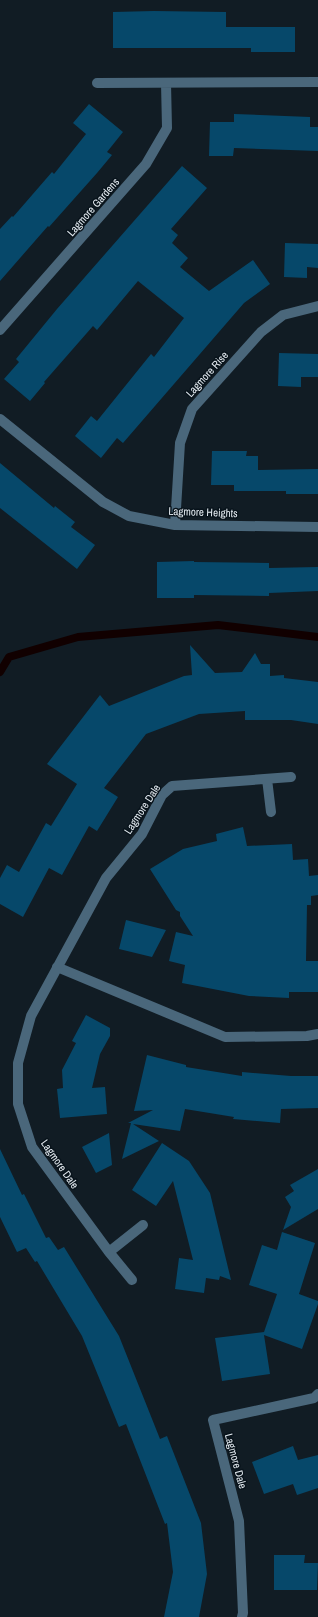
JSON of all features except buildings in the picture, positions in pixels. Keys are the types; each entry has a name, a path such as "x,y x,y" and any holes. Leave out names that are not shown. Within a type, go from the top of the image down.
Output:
{"street":[{"path":"97,83 318,82"},
{"name":"Lagmore Gardens","path":"0,330 146,164 167,128 166,83"},
{"name":"Lagmore Rise","path":"175,525 180,443 192,408 260,332 283,314 318,306"},
{"name":"Lagmore Heights","path":"0,419 103,502 128,516 175,525 318,527"},
{"name":"Lagmore Dale","path":"132,1280 109,1252 32,1147 18,1104 18,1063 31,1016 106,878 142,834 162,795 172,786 291,776"},
{"path":"267,779 271,812"},
{"path":"57,968 225,1037 307,1036 318,1034"},
{"path":"109,1252 143,1225"},
{"name":"Lagmore Dale","path":"242,1617 239,1521 213,1420 314,1398 318,1394"}],"waterway":[{"path":"0,672 9,657 78,637 218,625 318,637"}]}
